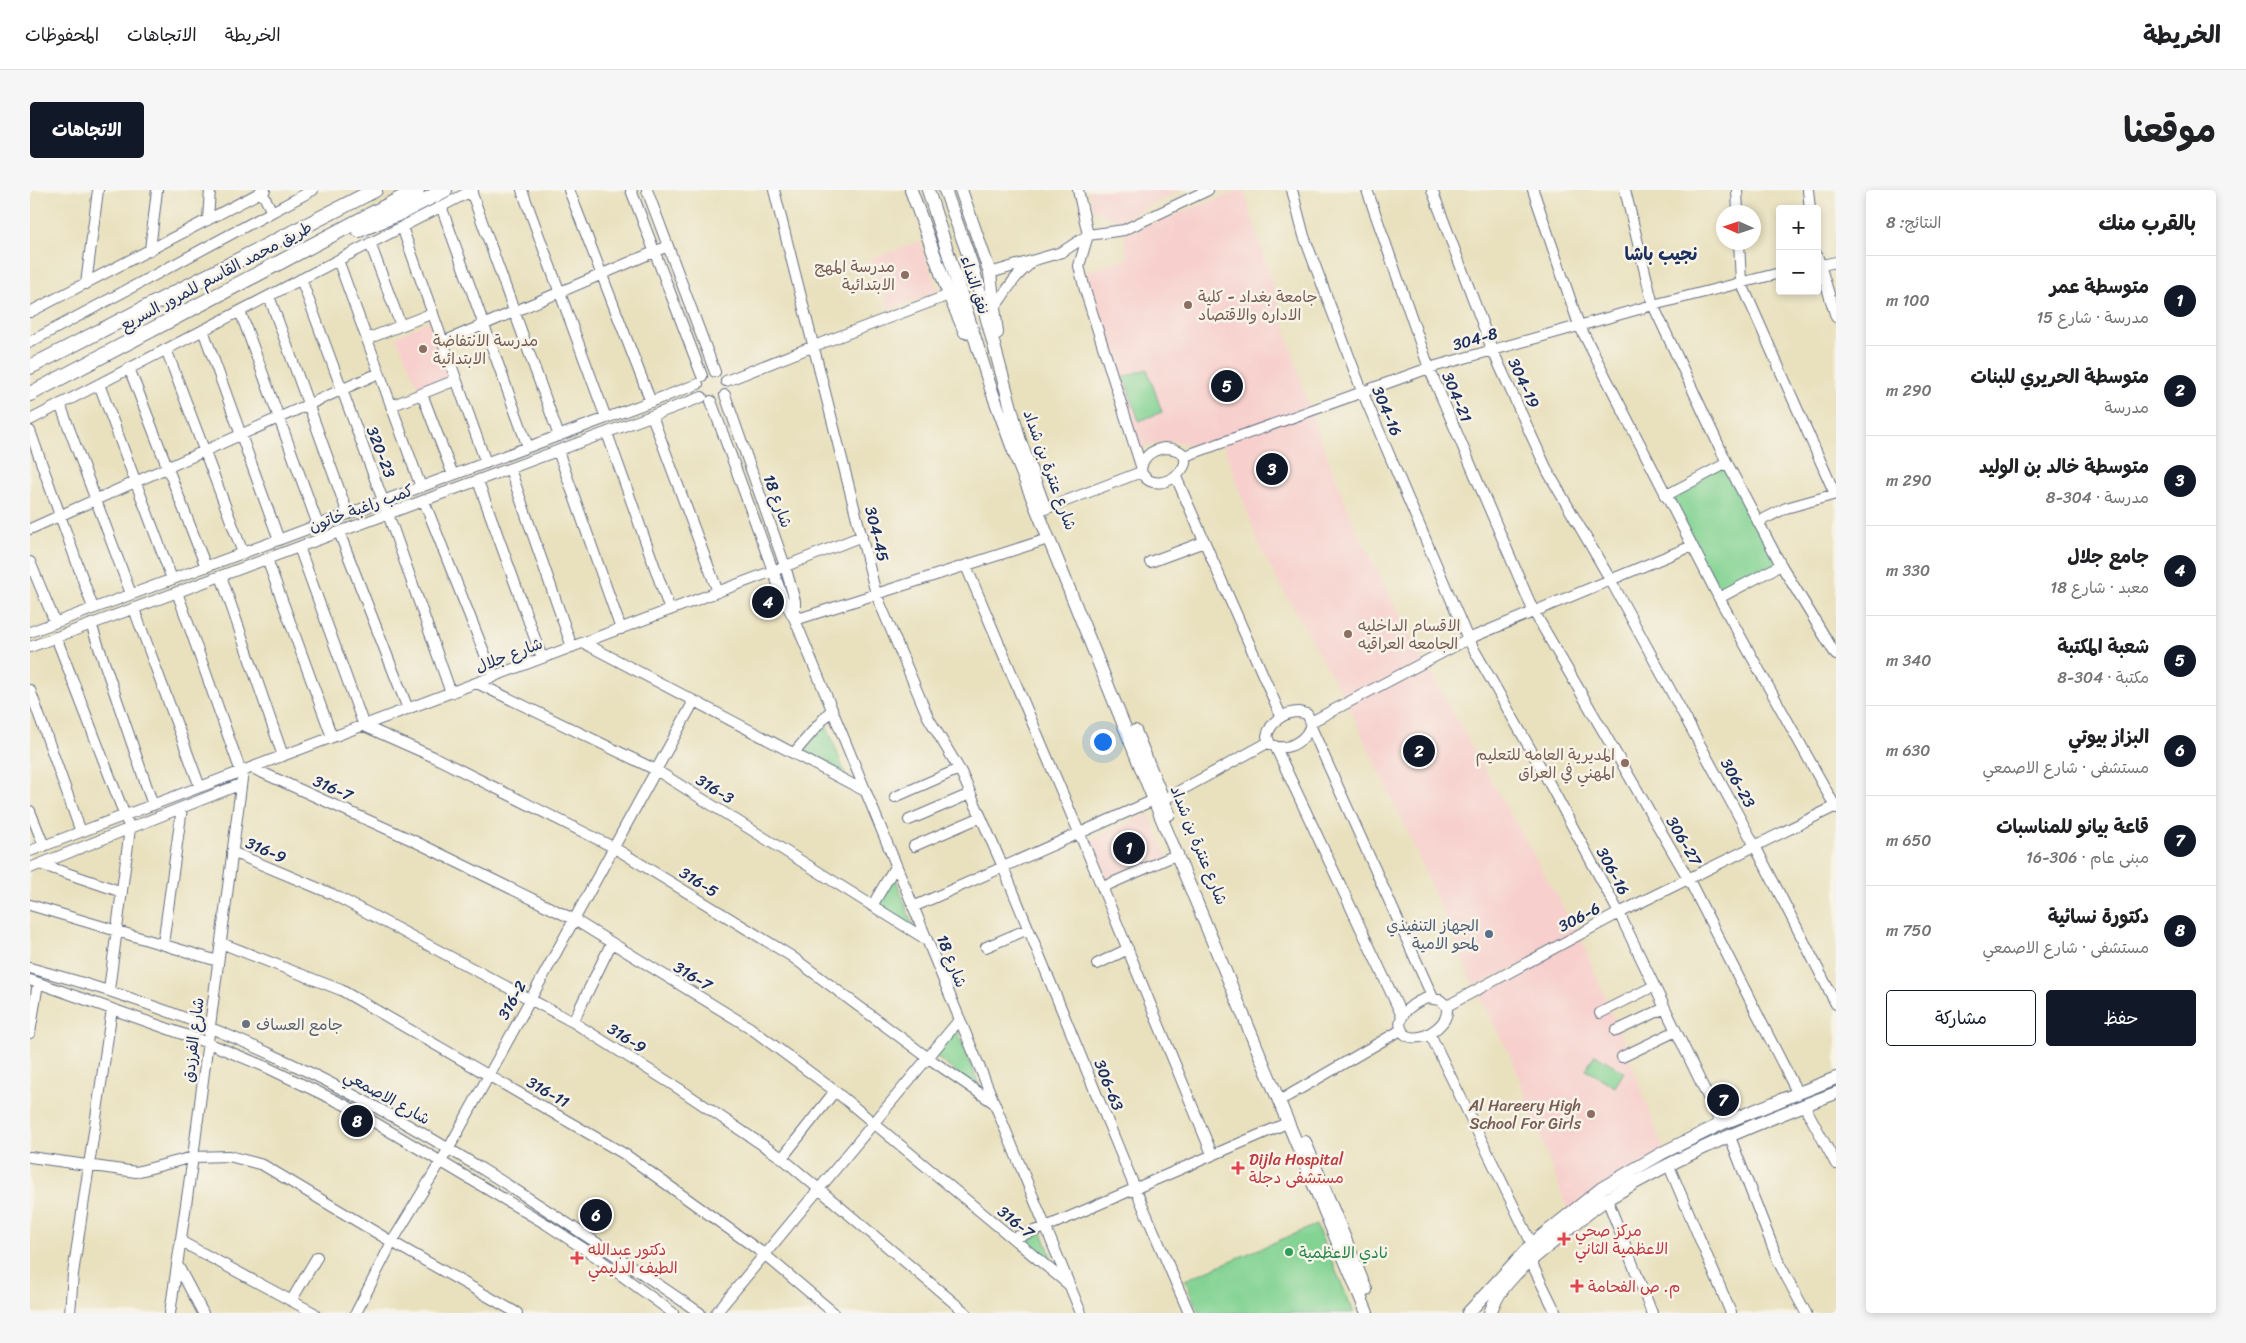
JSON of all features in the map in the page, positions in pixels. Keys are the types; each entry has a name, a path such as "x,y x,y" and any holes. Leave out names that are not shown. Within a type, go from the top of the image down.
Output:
{"highway":[{"path":"281,237 355,190"},
{"name":"طريق محمد القاسم للمرور السريع","path":"30,394 418,190"},
{"path":"284,260 400,213 445,190"},
{"name":"طريق محمد القاسم للمرور السريع","path":"30,367 373,191"}],"main road":[{"path":"911,190 949,296 991,389"},
{"name":"نفق النداء","path":"928,190 991,389"},
{"name":"نفق النداء","path":"945,190 973,268 1004,385"},
{"path":"961,190 990,273 1004,385"},
{"name":"شارع عنترة بن شداد","path":"1004,385 1020,441 1045,509 1178,854 1367,1313"},
{"name":"شارع عنترة بن شداد","path":"991,389 1048,539 1376,1313"},
{"path":"1468,1313 1532,1244 1602,1188 1664,1152 1721,1124 1836,1078"},
{"path":"1490,1313 1501,1290 1530,1260 1608,1199 1669,1166 1730,1137 1836,1093"}],"street":[{"path":"86,284 98,190"},
{"path":"150,250 157,190"},
{"path":"208,220 210,190"},
{"path":"30,342 313,190"},
{"path":"30,420 472,190 559,436"},
{"path":"522,190 606,418"},
{"path":"569,190 651,402"},
{"path":"631,190 655,251 700,380 698,391 706,399 719,400 725,395 726,381 722,375 708,372 700,380"},
{"path":"647,190 715,372"},
{"name":"304-45","path":"774,190 876,594 934,730 959,769 1003,867"},
{"path":"1045,509 1141,469 1150,453 1159,449 1175,449 1185,456 1184,466 1176,477 1156,482 1148,479 1141,469 1079,266 1088,235 1078,190"},
{"path":"990,273 1062,252 1088,235 1124,230 1208,190"},
{"name":"304-16","path":"1292,190 1304,236 1362,391 1468,639"},
{"name":"304-21","path":"1366,190 1429,368 1533,610"},
{"name":"304-19","path":"1432,190 1492,349 1548,472 1610,579"},
{"path":"1532,190 1579,325 1665,496 1719,598 1836,807"},
{"path":"1625,190 1653,305 1727,463 1781,565 1836,655"},
{"path":"1737,190 1738,205"},
{"path":"1808,190 1810,205"},
{"path":"30,312 263,191 272,212"},
{"path":"441,206 528,447"},
{"path":"402,227 486,463"},
{"path":"370,243 401,326"},
{"path":"443,342 668,246"},
{"path":"1739,250 1741,282 1835,494 1786,508 1758,522"},
{"path":"338,260 421,487"},
{"path":"994,308 1005,290 1021,271 1034,261"},
{"path":"1821,262 1836,262"},
{"path":"1821,271 1836,317"},
{"name":"304-8","path":"1185,456 1429,368 1579,325 1776,274"},
{"name":"320-23","path":"301,279 384,501 451,693"},
{"path":"269,296 348,514"},
{"path":"726,381 949,296"},
{"path":"240,311 318,525"},
{"path":"367,339 433,313"},
{"path":"203,330 278,540"},
{"path":"166,349 243,553"},
{"path":"129,368 206,566"},
{"path":"30,530 379,373"},
{"path":"391,406 456,380"},
{"name":"كمب راغبة خاتون","path":"30,632 651,402 700,380"},
{"path":"99,384 172,579"},
{"path":"422,394 453,475"},
{"name":"شارع 18","path":"725,395 786,566 795,601 795,620"},
{"name":"كمب راغبة خاتون","path":"30,647 652,416 706,399"},
{"name":"شارع 18","path":"706,399 783,598 795,620 1081,1313"},
{"path":"60,404 131,594"},
{"path":"652,416 718,592"},
{"path":"30,431 93,608"},
{"path":"607,433 670,610"},
{"path":"558,451 621,629"},
{"path":"1665,496 1727,463"},
{"path":"510,469 572,647"},
{"path":"1176,477 1281,716"},
{"path":"478,480 542,658"},
{"path":"424,500 494,677"},
{"path":"338,532 408,709"},
{"name":"شارع جلال","path":"30,851 621,629 862,536"},
{"path":"795,620 1048,539"},
{"path":"1150,562 1204,542"},
{"path":"913,907 1158,800 1272,744 1295,744 1305,737 1311,724 1468,639 1533,610 1692,546"},
{"path":"299,547 364,726"},
{"path":"267,559 332,738"},
{"path":"30,562 55,622"},
{"path":"1719,598 1781,565"},
{"path":"966,566 1103,887 1212,1154"},
{"path":"221,576 283,756"},
{"name":"306-23","path":"1610,579 1755,846 1836,1004"},
{"path":"177,592 245,770"},
{"path":"134,608 200,787"},
{"name":"306-27","path":"1533,610 1688,878 1797,1092"},
{"path":"91,624 153,805"},
{"path":"56,637 130,829 109,990"},
{"name":"306-16","path":"1468,639 1540,766 1619,913 1721,1124"},
{"path":"584,643 865,791"},
{"name":"316-3","path":"477,683 656,770 927,940"},
{"path":"30,690 81,832"},
{"name":"316-2","path":"356,1313 392,1242 449,1148 694,701"},
{"path":"794,753 832,709"},
{"path":"1402,1016 1272,744 1268,730 1281,716 1299,712 1307,714 1433,998"},
{"name":"316-5","path":"364,726 434,757 613,847 791,956 927,1057 994,1103"},
{"path":"894,797 959,769"},
{"name":"شارع الفرزدق","path":"170,1313 193,1157 241,784 245,770"},
{"name":"316-7","path":"245,770 414,841 574,919 611,944 749,1027 835,1091 1070,1285"},
{"path":"35,866 241,784"},
{"path":"909,820 970,794"},
{"name":"306-6","path":"1447,1006 1619,913 1836,807"},
{"path":"163,944 182,808"},
{"path":"30,811 44,846"},
{"path":"914,846 981,817"},
{"name":"316-9","path":"232,852 332,894 573,1022 678,1088 782,1158 966,1313"},
{"path":"1103,887 1178,854"},
{"path":"872,906 896,865"},
{"path":"35,866 122,892"},
{"name":"306-63","path":"1003,867 1135,1188 1190,1313"},
{"path":"30,905 218,961"},
{"path":"986,947 1028,929"},
{"name":"316-11","path":"221,943 340,990 626,1155 764,1254 834,1313"},
{"path":"573,1022 611,944"},
{"path":"1097,964 1128,949"},
{"name":"شارع الاصمعي","path":"30,968 109,990 210,1028 274,1055 350,1094 449,1148 606,1248 700,1313"},
{"path":"30,1033 34,982"},
{"name":"شارع الاصمعي","path":"34,982 208,1043 266,1067 347,1106 441,1161 595,1256 674,1313"},
{"path":"1600,1014 1654,986"},
{"path":"1433,998 1440,1000 1447,1006 1446,1017 1430,1034 1412,1037 1406,1035 1401,1030 1402,1016 1416,1002 1433,998"},
{"path":"1616,1031 1665,1008"},
{"path":"70,1313 72,1274 112,1009"},
{"path":"716,1313 960,1019"},
{"path":"1286,1097 1401,1030"},
{"path":"1622,1057 1676,1031"},
{"path":"1430,1034 1532,1244"},
{"path":"782,1158 835,1091"},
{"path":"1804,1105 1836,1164"},
{"path":"1013,1238 1046,1227 1212,1154 1288,1123"},
{"path":"1730,1137 1779,1263 1806,1313"},
{"path":"30,1157 136,1172 193,1157 229,1156 263,1165 392,1242 517,1313"},
{"path":"1669,1166 1731,1313"},
{"path":"1608,1199 1652,1313"},
{"path":"180,1241 314,1313"},
{"path":"291,1301 317,1257"},
{"path":"1530,1260 1556,1313"},
{"path":"177,1264 203,1313"}],"shaded area":[{"path":"1089,190 1182,190 1118,221 1093,209"},
{"path":"1244,190 1310,411 1354,525 1424,662 1580,937 1620,1032 1664,1152 1569,1214 1514,1064 1479,995 1572,942 1474,986 1411,839 1347,703 1261,550 1223,444 1190,445 1175,441 1140,448 1086,272 1128,258 1124,234"},
{"name":"مدرسة المهج الابتدائية","path":"920,241 938,292 889,309 871,259"},
{"path":"429,321 450,376 420,390 396,337"},
{"path":"1149,814 1167,857 1109,882 1091,839"}],"green space":[{"path":"1147,369 1162,412 1139,421 1124,377"},
{"path":"1727,463 1781,565 1719,598 1665,496"},
{"path":"826,723 847,779 804,757 803,751"},
{"path":"894,875 915,931 877,904"},
{"path":"957,1029 982,1093 934,1055"},
{"path":"1595,1054 1624,1072 1615,1087 1586,1069"},
{"name":"نادي الاعظمية","path":"1316,1225 1354,1313 1199,1313 1185,1280"},
{"path":"1042,1232 1058,1275 1020,1240"}],"place":[{"name":"مدرسة المهج الابتدائية","path":"905,275"},
{"name":"جامعة بغداد - كلية الاداره والاقتصاد","path":"1188,305"},
{"name":"مدرسة الانتفاضة الابتدائية","path":"423,349"},
{"name":"شعبة المكتبة","path":"1227,386"},
{"name":"متوسطة خالد بن الوليد","path":"1272,469"},
{"name":"جامع جلال","path":"768,602"},
{"name":"الاقسام الداخليه الجامعه العراقيه","path":"1348,634"},
{"name":"متوسطة الحريري للبنات","path":"1419,751"},
{"name":"المديرية العامه للتعليم المهني في العراق","path":"1625,763"},
{"name":"متوسطة عمر","path":"1129,848"},
{"name":"الجهاز التنفيذي لمحو الامية","path":"1489,934"},
{"name":"جامع العساف","path":"246,1024"},
{"name":"قاعة بيانو للمناسبات","path":"1723,1100"},
{"name":"Al Hareery High School For Girls","path":"1591,1114"},
{"name":"دكتورة نسائية","path":"357,1121"},
{"name":"Dijla Hospital مستشفى دجلة","path":"1238,1168"},
{"name":"البزاز بيوتي","path":"596,1215"},
{"name":"مركز صحي الاعظمية الثاني","path":"1564,1239"},
{"name":"نادي الاعظمية","path":"1289,1252"},
{"name":"دكتور عبدالله الطيف الدليمي","path":"577,1258"},
{"name":"م. ص الفحامة","path":"1577,1286"}],"district":[{"name":"نجيب باشا","path":"1661,254"}]}
